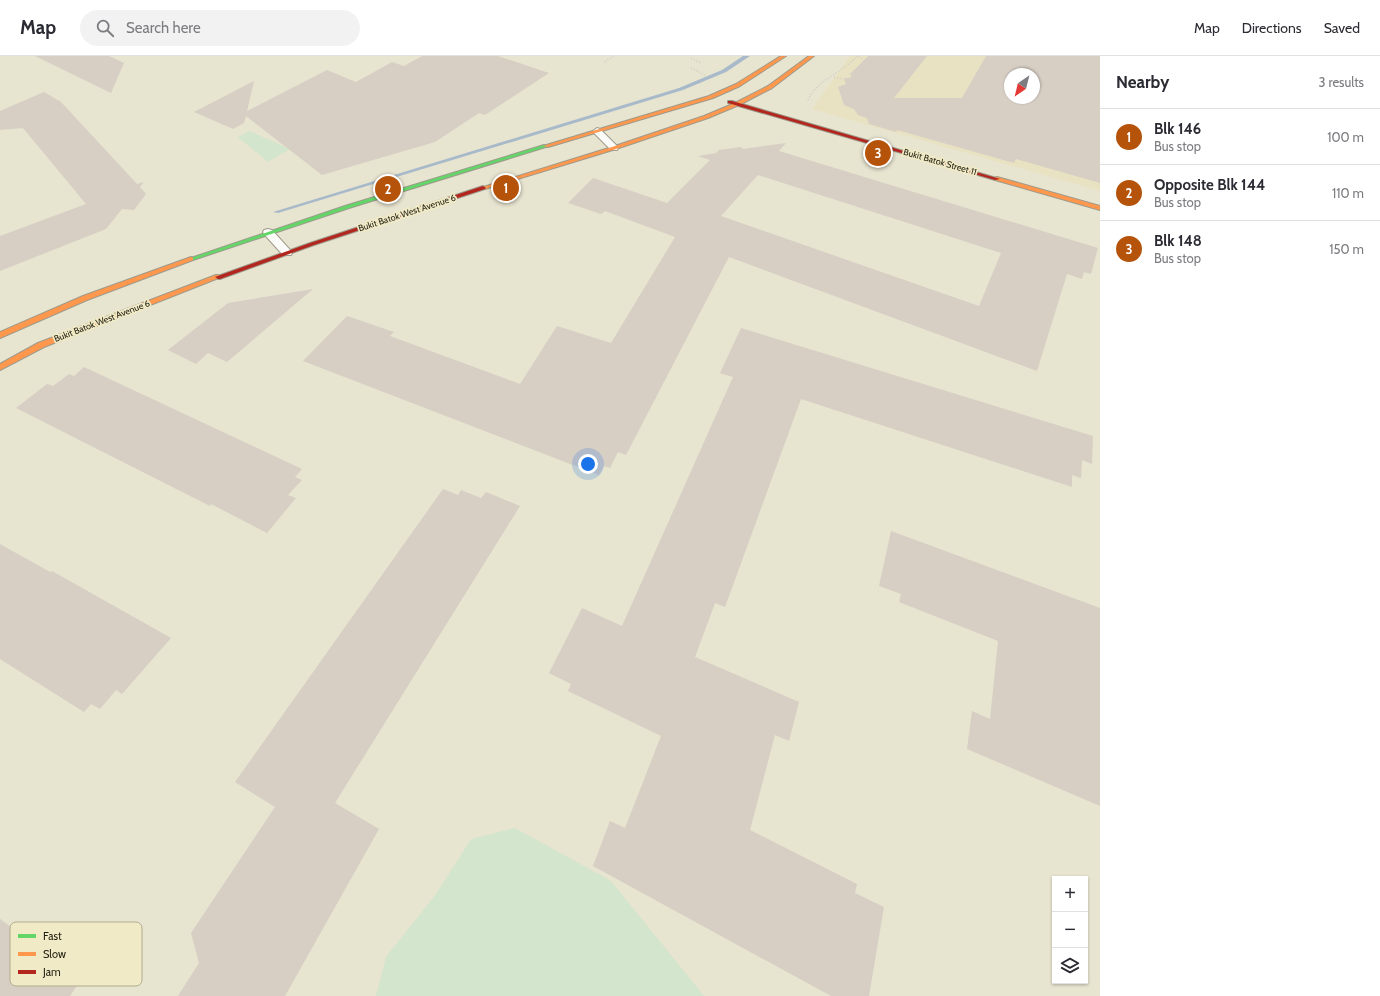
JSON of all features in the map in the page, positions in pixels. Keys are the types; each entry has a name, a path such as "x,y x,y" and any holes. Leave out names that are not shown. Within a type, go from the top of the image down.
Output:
{"main road":[{"path":"0,335 59,308 132,279 268,232 474,167 711,97 738,86 784,56"},
{"name":"Bukit Batok West Avenue 6","path":"0,367 41,345 185,289 287,253 529,173 614,148 706,117 737,104 770,87 812,56"},
{"name":"Bukit Batok Street 11","path":"711,97 1100,208"}],"lane":[{"path":"596,131 614,148"},
{"path":"268,232 287,253"}],"path":[{"path":"605,62 613,56"},
{"path":"812,104 808,100 813,91 854,60 856,56 864,58"},
{"path":"691,58 701,63"},
{"path":"691,68 705,75 709,72"},
{"path":"834,76 841,79 848,78"}],"shaded area":[{"path":"850,56 1100,56 1100,191 812,109"}],"green space":[{"path":"249,131 290,149 268,162 238,137"},
{"path":"515,828 611,881 704,996 376,996 386,957 436,894 471,839"}],"building":[{"path":"35,56 109,56 124,63 111,93"},
{"path":"422,56 498,56 549,73 485,115 479,113 435,142 322,175 246,116 244,123 233,129 194,112 254,81 247,111 327,70 356,82 392,62 404,66"},
{"path":"868,56 927,56 894,98 962,98 986,56 1100,56 1100,183 1016,159 1014,163 897,130 896,132 869,124 867,118 858,115 854,109 844,105 838,87 846,84 844,79 852,77 850,74"},
{"path":"44,92 61,102 137,184 144,182 140,187 146,194 134,210 122,209 106,229 0,271 0,236 86,204 23,128 0,130 0,111"},
{"path":"786,143 779,151 1098,248 1091,274 1084,272 1082,279 1067,274 1037,371 729,257 626,455 618,452 610,468 604,466 599,475 303,361 347,316 394,332 390,336 520,384 557,326 611,343 675,237 605,211 601,214 568,203 593,178 667,203 710,160 698,156 716,153 719,150 741,147 743,149","holes":["758,175 1001,253 979,306 721,216"]},
{"path":"313,289 227,362 208,353 196,364 168,350 228,303"},
{"path":"741,328 1093,436 1092,464 1082,460 1081,478 1072,475 1072,487 801,399 725,607 715,603 695,657 799,702 789,741 775,735 750,830 857,884 855,893 884,907 869,996 831,996 593,866 610,821 625,828 661,736 568,691 571,684 549,673 582,608 622,626 733,377 720,373"},
{"path":"84,367 302,469 295,477 302,480 288,495 296,498 267,533 211,504 210,506 16,408 47,384 53,386 69,374 74,376"},
{"path":"443,489 458,495 461,490 481,498 486,492 520,506 335,803 379,829 285,996 178,996 199,963 191,933 275,807 235,782"},
{"path":"891,531 1100,608 1100,806 967,749 972,711 990,719 998,641 899,602 901,594 879,586"},
{"path":"0,544 50,572 52,571 171,638 122,694 116,690 100,709 91,704 84,712 0,659"},
{"path":"0,919 10,926 10,986 77,986 70,996 0,996"}],"waterway":[{"path":"276,212 681,89 724,71 747,56"}],"traffic: fast":[{"path":"191,259 347,207 546,146"}],"traffic: slow":[{"path":"546,146 711,97 738,85 784,56"},
{"path":"483,188 614,148 706,117 737,104 770,87 812,56"},
{"path":"997,179 1100,208"},
{"path":"0,335 85,298 191,259"},
{"path":"0,367 41,345 218,277"}],"traffic: jam":[{"path":"730,102 997,179"},
{"path":"218,277 312,244 483,188"}],"place":[{"name":"Blk 148","path":"878,153"},
{"name":"Blk 146","path":"506,188"},
{"name":"Opposite Blk 144","path":"388,189"}]}
